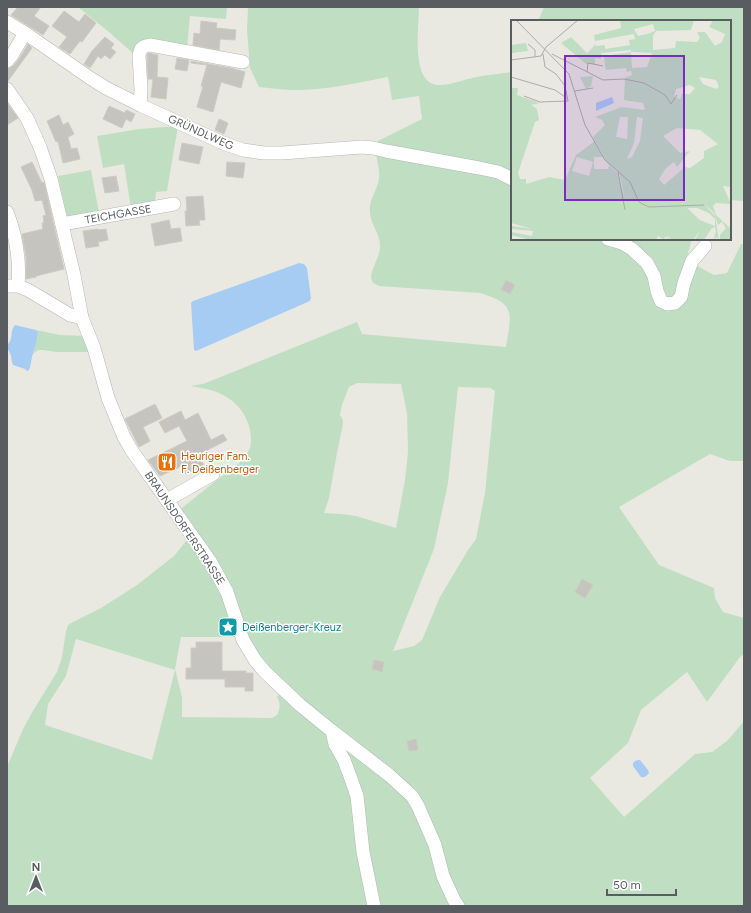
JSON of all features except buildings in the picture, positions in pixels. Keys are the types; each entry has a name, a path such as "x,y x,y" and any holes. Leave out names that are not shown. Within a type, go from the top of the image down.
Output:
{"street":[{"name":"GRÜNDLWEG","path":"7,22 106,88 140,105 243,150 264,153 282,153 362,147 372,148 386,152 480,168 498,172 511,178"},
{"path":"7,61 25,33"},
{"path":"140,105 141,89 139,55 141,49 145,46 243,62"},
{"name":"BRAUNSDORFERSTRASSE","path":"7,89 27,118 40,147 51,179 82,318 94,348 108,398 124,437 132,451 210,561 227,592 243,640 255,660 282,689 332,731 389,775 412,796 418,806 435,846 444,876 458,906"},
{"name":"TEICHGASSE","path":"62,224 174,204"},
{"path":"7,212 19,262 13,280 70,315 82,318"},
{"path":"612,240 622,243 632,249 647,263 654,276 661,301 667,304 675,303 681,297 684,283 692,261 705,246"},
{"path":"167,500 213,474"},
{"path":"332,731 335,744 344,760 357,796 363,852 374,906"}],"green space":[{"path":"78,7 227,7 226,19 190,16 187,49 149,42 135,55"},
{"path":"248,7 419,7 419,59 425,78 431,83 435,85 445,85 477,77 511,72 511,240 692,240 686,260 714,275 727,273 741,244 744,244 744,461 730,461 710,454 619,507 659,565 714,588 715,598 723,612 744,618 744,654 740,657 707,702 687,672 641,710 628,743 590,778 624,817 695,754 712,752 728,740 744,721 744,906 7,906 7,767 23,729 57,672 62,657 68,625 101,608 137,585 174,556 189,537 225,593 239,637 181,637 175,669 182,697 182,717 272,718 277,715 279,710 280,704 277,697 281,691 328,732 332,745 348,777 354,796 359,853 371,903 377,903 366,852 360,796 353,774 338,741 340,741 401,790 409,798 421,822 427,819 414,794 391,772 334,728 267,670 257,658 245,634 230,590 213,559 178,511 242,460 250,448 250,430 243,413 233,401 213,391 190,386 203,384 357,322 362,334 506,347 510,318 509,312 506,306 500,301 480,293 379,286 373,283 371,275 379,252 380,243 378,234 372,222 370,204 379,178 376,153 378,141 422,119 419,96 392,100 388,77 342,86 308,90 259,87 250,68 247,30","holes":["357,383 401,384 407,413 408,452 405,480 396,528 356,516 324,513 329,498 343,424 343,420 340,415 349,387","458,387 490,388 495,391 485,493 476,539 440,597 422,640 414,646 393,651 434,549 448,483","76,639 175,670 152,760 45,725 48,704 66,676"]},
{"path":"544,7 744,7 744,201 731,200 731,20 538,20"},
{"path":"178,126 167,191 156,192 155,202 131,208 124,164 103,168 97,136 139,129"},
{"path":"91,170 99,213 70,218 67,216 58,176"},
{"path":"36,330 60,335 86,336 92,352 56,352 38,350 33,354 38,334"}],"water":[{"path":"299,263 304,264 307,268 311,298 310,301 196,351 194,350 191,303 193,301"},
{"path":"15,325 36,330 38,333 30,367 27,371 13,365 11,354 7,347"},
{"path":"640,760 648,770 649,773 644,777 641,777 633,766 633,763"}],"place":[{"name":"Heuriger Fam. F. Deißenberger","path":"167,462"},
{"name":"Deißenberger-Kreuz","path":"228,627"}]}
